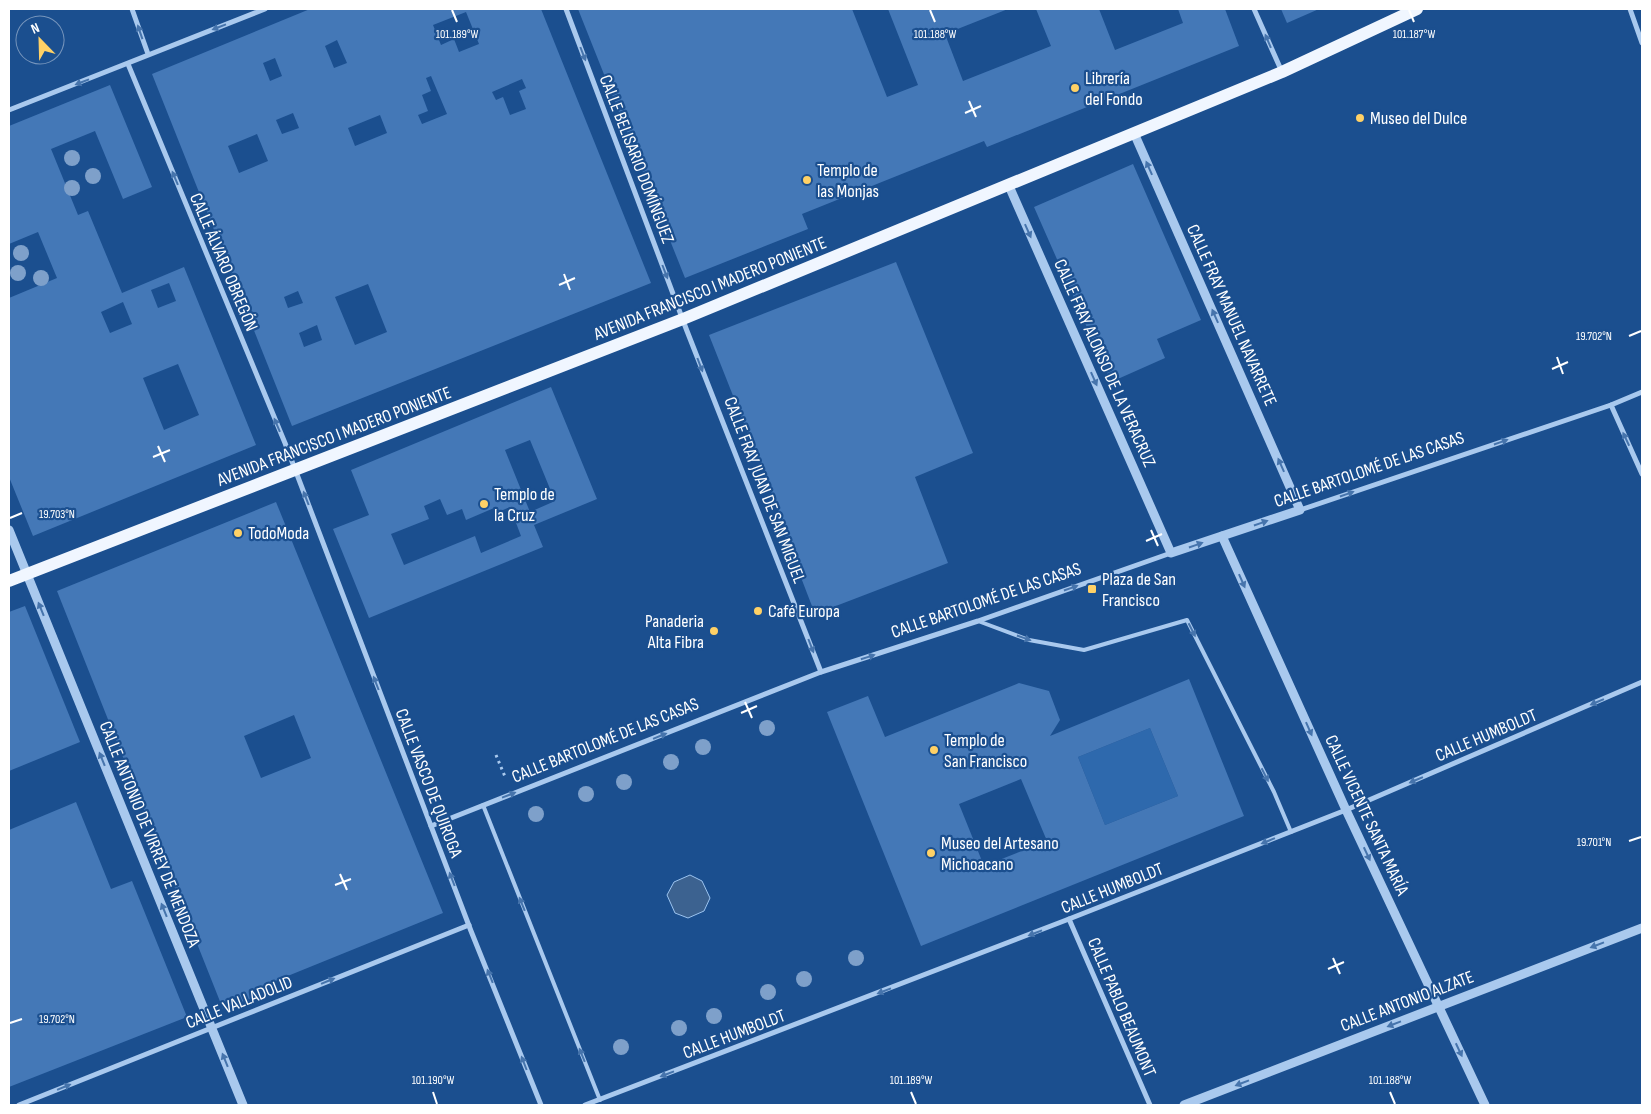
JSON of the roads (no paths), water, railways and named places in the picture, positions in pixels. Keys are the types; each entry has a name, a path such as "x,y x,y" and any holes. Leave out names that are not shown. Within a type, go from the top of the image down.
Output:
{"main road":[{"name":"AVENIDA FRANCISCO I MADERO PONIENTE","path":"9,581 683,319 1282,72 1417,9"}],"street":[{"path":"132,9 148,54"},
{"path":"9,110 264,9"},
{"name":"CALLE BELISARIO DOMÍNGUEZ","path":"566,9 683,319"},
{"path":"1254,9 1282,72"},
{"path":"1630,9 1642,43"},
{"name":"CALLE ÁLVARO OBREGÓN","path":"128,64 295,470"},
{"name":"CALLE FRAY MANUEL NAVARRETE","path":"1134,133 1300,510"},
{"name":"CALLE FRAY ALONSO DE LA VERACRUZ","path":"1009,186 1171,553"},
{"name":"CALLE FRAY JUAN DE SAN MIGUEL","path":"683,319 821,672"},
{"name":"CALLE BARTOLOMÉ DE LAS CASAS","path":"431,826 821,672 978,621 1171,553 1611,405 1642,392"},
{"path":"1611,405 1642,474"},
{"name":"CALLE VASCO DE QUIROGA","path":"295,470 469,925 541,1105"},
{"name":"CALLE ANTONIO DE VIRREY DE MENDOZA","path":"9,530 243,1105"},
{"name":"CALLE VICENTE SANTA MARÍA","path":"1222,536 1346,810 1485,1105"},
{"name":"CALLE HUMBOLDT","path":"585,1105 1070,919 1346,810 1642,682"},
{"name":"CALLE PABLO BEAUMONT","path":"1070,919 1150,1105"},
{"name":"CALLE VALLADOLID","path":"18,1105 469,925"},
{"name":"CALLE ANTONIO ALZATE","path":"1184,1105 1642,928"}],"lane":[{"path":"978,621 1029,640 1084,650 1187,620 1274,792 1291,832"},
{"path":"483,806 600,1100"}],"place":[{"name":"Librería del Fondo","path":"1075,88"},
{"name":"Museo del Dulce","path":"1360,118"},
{"name":"Templo de las Monjas","path":"807,180"},
{"name":"Templo de la Cruz","path":"484,504"},
{"name":"TodoModa","path":"238,533"},
{"name":"Plaza de San Francisco","path":"1092,589"},
{"name":"Café Europa","path":"758,611"},
{"name":"Panaderia Alta Fibra","path":"714,631"},
{"name":"Templo de San Francisco","path":"934,750"},
{"name":"Museo del Artesano Michoacano","path":"931,853"}]}
